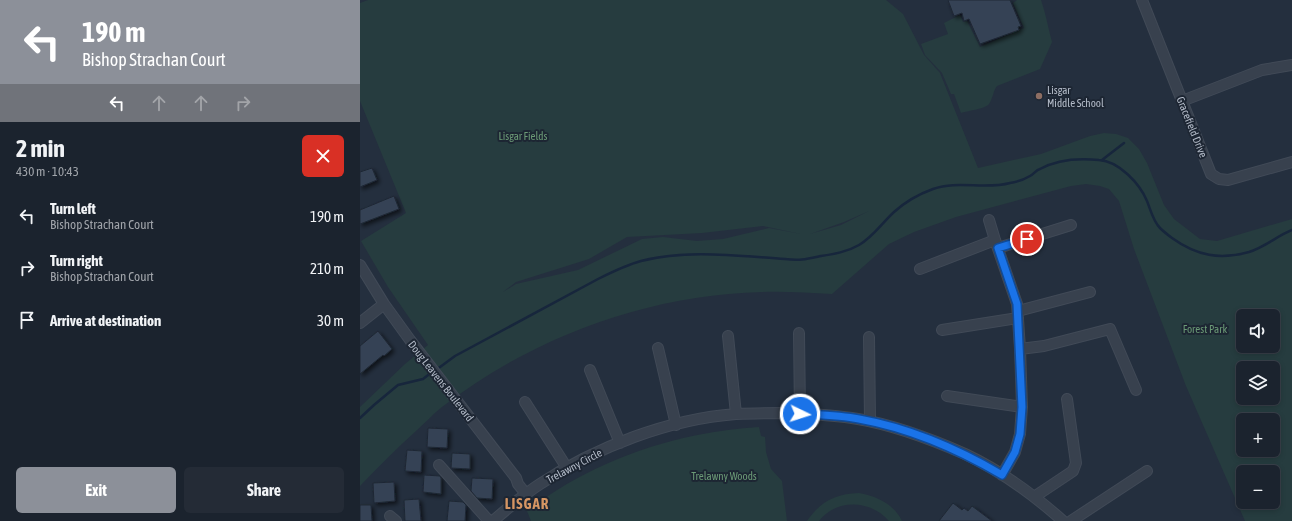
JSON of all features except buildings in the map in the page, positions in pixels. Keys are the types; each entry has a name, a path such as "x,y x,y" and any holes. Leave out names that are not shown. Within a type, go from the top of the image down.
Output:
{"street":[{"name":"Gracefield Drive","path":"1142,0 1211,174 1219,179 1228,180 1292,162"},
{"path":"1182,102 1262,70 1292,65"},
{"path":"989,220 1017,304 1020,350 1022,407 1020,434 1015,452 1002,475"},
{"path":"920,269 996,244 1071,225"},
{"name":"Doug Leavens Boulevard","path":"360,265 384,304 516,478 518,484 526,494"},
{"path":"942,330 1018,315 1090,292"},
{"path":"360,323 384,304"},
{"path":"1020,350 1044,346 1110,328 1136,390"},
{"path":"799,333 800,414"},
{"path":"728,336 736,414"},
{"path":"869,337 870,421"},
{"path":"658,348 676,424"},
{"path":"590,370 620,443"},
{"path":"947,396 1022,407"},
{"path":"1034,497 1073,471 1075,468 1076,463 1067,399"},
{"path":"525,402 566,468"},
{"name":"Trelawny Circle","path":"493,521 526,494 566,468 620,443 676,424 736,414 800,414 843,417 870,421 903,431 946,446 975,459 1034,497 1063,521"},
{"path":"439,465 489,521"},
{"path":"1071,521 1146,471"}],"green space":[{"name":"Lisgar Fields","path":"368,0 886,0 903,14 924,55 940,73 978,168 1041,154 1090,136 1104,133 1116,134 1128,138 1139,149 1147,163 1164,205 1174,219 1200,239 1217,241 1292,219 1292,521 1245,521 1240,509 1280,509 1280,465 1236,465 1236,500 1186,386 1134,249 1119,201 1109,189 1086,184 1071,186 956,217 914,232 889,244 832,294 762,292 719,295 676,301 634,311 593,324 514,360 477,382 435,413 394,451 360,486 360,407 405,364 428,345 388,287 361,241 406,213 360,101 360,3","holes":["869,211 841,225 810,234 844,222","763,226 801,234 769,228 723,239 697,241 663,237 642,239 578,270 516,284 503,292 516,282 589,259 627,237 702,233"]},
{"path":"1017,0 1041,0 1052,42 1040,69 997,86 987,106 961,113 954,94 951,94 942,73 925,55 921,44 948,34 944,23 960,15 963,22 967,21 980,47 1024,28 1013,3"},
{"name":"Trelawny Woods","path":"759,427 761,436 765,437 766,452 771,469 782,481 787,521 531,521 527,511 579,477 608,463 637,452 667,442 697,435"},
{"path":"859,493 872,496 889,505 899,515 902,521 889,521 882,514 873,509 854,504 835,508 819,521 807,521 818,508 829,500 843,495"}],"waterway":[{"path":"1102,160 1124,143"},
{"path":"436,370 455,356 598,279 635,263 659,257 695,254 795,260 840,252 864,242 898,209 912,199 928,191 942,186 952,185 991,186 1013,183 1028,177 1037,170 1061,161 1084,159 1107,161 1114,164 1128,174 1144,194 1154,219 1160,228 1170,237 1190,249 1209,255 1228,256 1249,252 1292,230"},
{"path":"360,418 398,385 423,379 432,372"}],"place":[{"name":"Lisgar Middle School","path":"1039,96"}],"district":[{"name":"LISGAR","path":"527,504"}],"route":[{"path":"800,414 832,415 885,425 956,450 1002,475 1015,452 1018,442 1022,407 1017,304 998,248 1027,239"}],"park label":[{"name":"Forest Park","path":"1205,329"}]}
